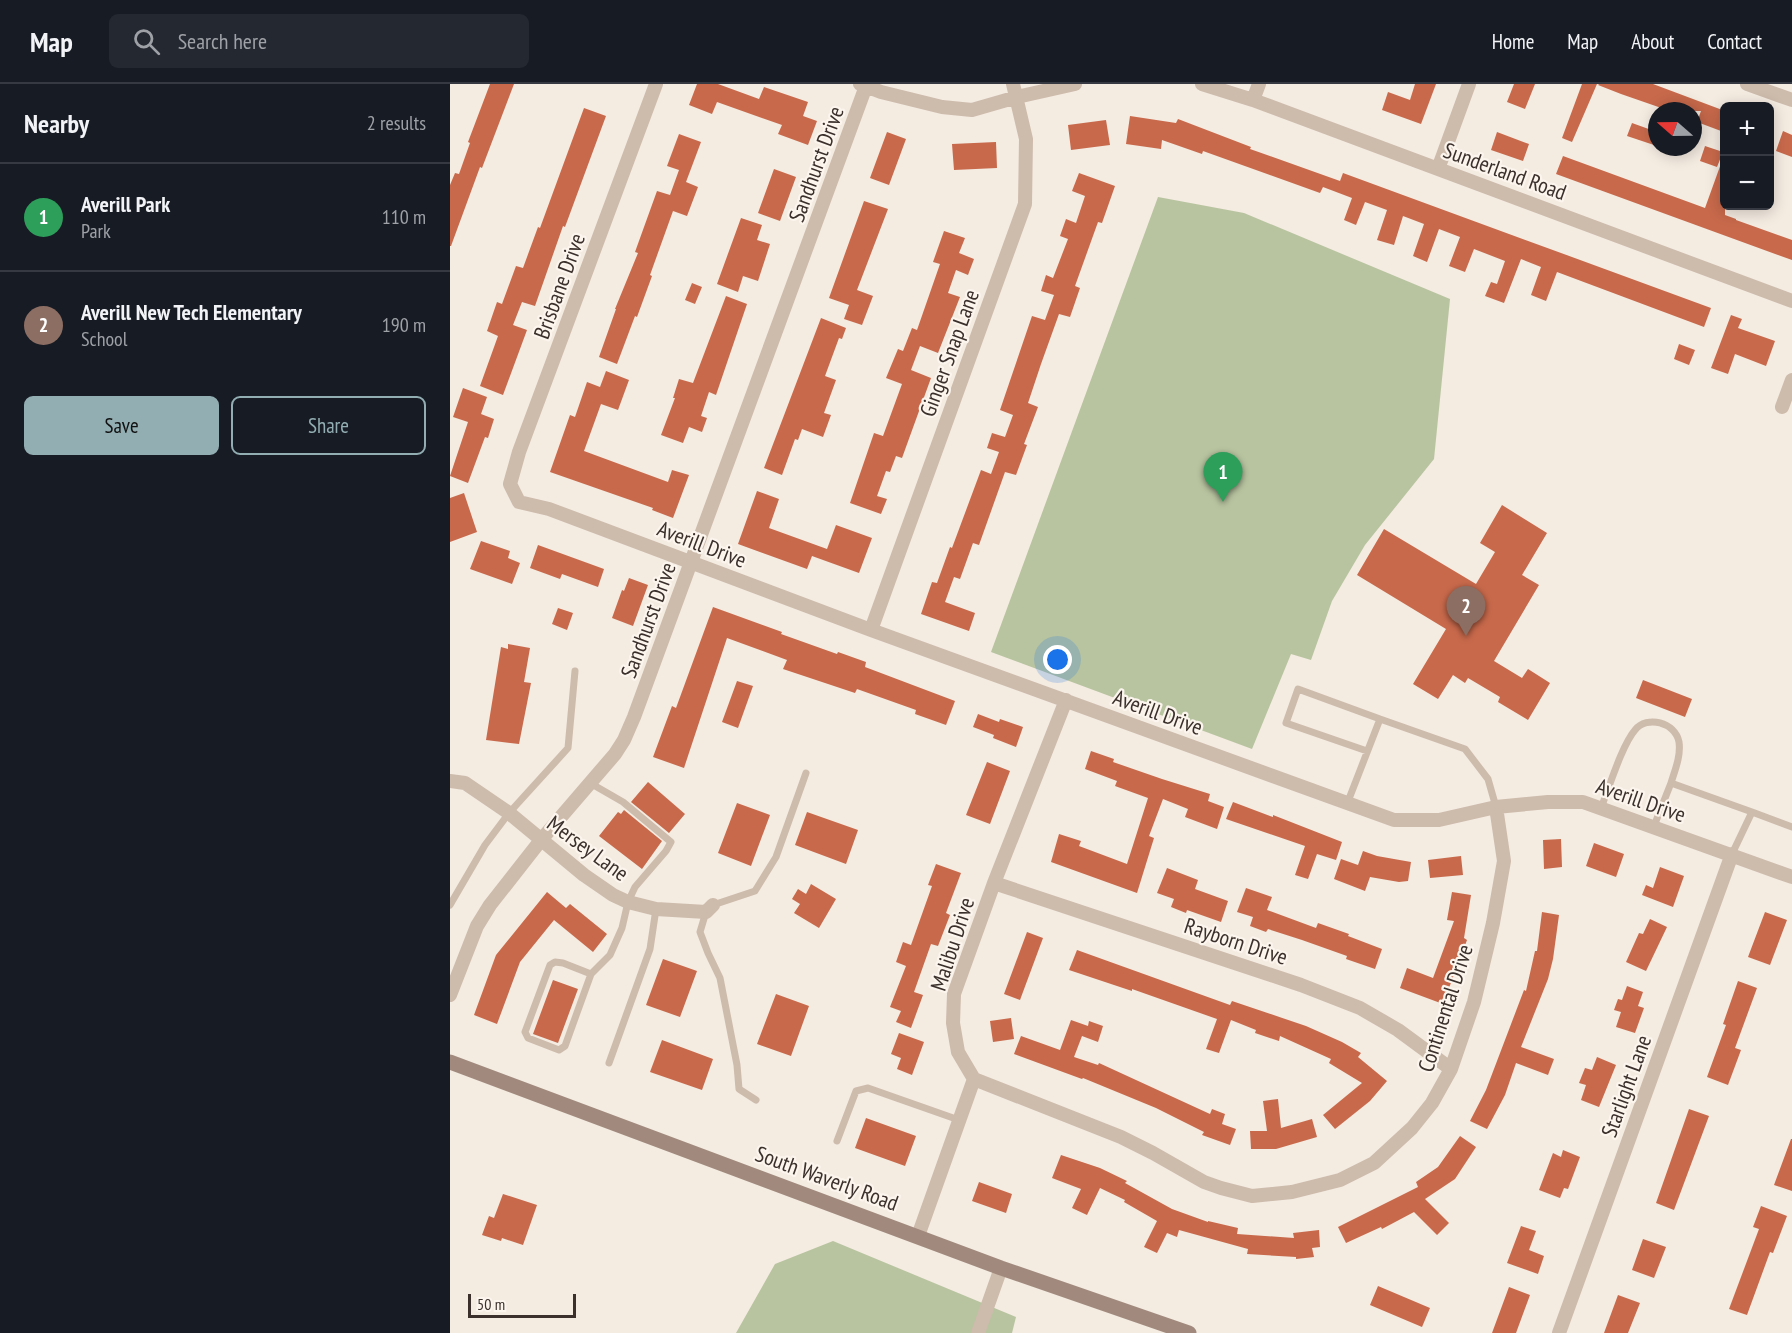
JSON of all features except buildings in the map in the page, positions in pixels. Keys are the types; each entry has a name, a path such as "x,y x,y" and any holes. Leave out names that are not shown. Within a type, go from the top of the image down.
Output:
{"main road":[{"name":"South Waverly Road","path":"450,1062 1001,1268 1169,1329 1188,1333"}],"street":[{"name":"Brisbane Drive","path":"519,502 510,484 519,453 656,84"},
{"path":"863,85 881,92 942,107 972,110 1015,91 1075,84"},
{"name":"Sunderland Road","path":"1202,84 1253,100 1792,301"},
{"path":"1253,100 1259,84"},
{"path":"1438,169 1469,84"},
{"path":"1747,84 1792,100"},
{"name":"Sandhurst Drive","path":"450,995 477,926 490,905 541,840 615,754 624,740 692,562 863,85"},
{"name":"Ginger Snap Lane","path":"871,630 1025,204 1026,139 1015,91"},
{"path":"1782,407 1792,380"},
{"name":"Averill Drive","path":"519,502 549,509 871,630 1394,820 1439,820 1496,807 1548,802 1583,802 1792,877"},
{"name":"Malibu Drive","path":"974,1079 958,1052 952,1023 954,994 994,883 1066,700"},
{"name":"Mersey Lane","path":"450,781 465,783 509,813 584,875 613,895 628,902 656,909 709,909"},
{"name":"Continental Drive","path":"974,1079 1120,1137 1204,1182 1252,1196 1292,1191 1340,1180 1374,1163 1419,1120 1432,1103 1451,1069 1474,1002 1495,912 1503,861 1496,807"},
{"name":"Starlight Lane","path":"1559,1333 1732,854"},
{"name":"Rayborn Drive","path":"994,883 1301,985 1360,1008 1398,1030 1451,1069"},
{"path":"918,1236 974,1079"},
{"path":"978,1333 1001,1268"}],"lane":[{"path":"450,905 485,845 509,813 568,748 575,671"},
{"path":"1367,751 1286,723 1299,689 1465,749 1488,778 1496,807"},
{"path":"1347,804 1380,719"},
{"path":"1601,808 1633,732 1641,724 1650,721 1668,726 1675,732 1679,756 1654,826"},
{"path":"756,1100 740,1089 720,978 700,932 709,909 755,891 776,857 806,773"},
{"path":"590,783 623,802 671,842 635,887 628,902 622,928 610,955 591,974 564,1046 559,1050 528,1038 525,1032 550,965 555,962 563,963 591,974"},
{"path":"1671,783 1792,827"},
{"path":"1732,854 1752,812"},
{"path":"609,1063 650,949 656,909"},
{"path":"837,1141 856,1091 868,1088 959,1120"}],"green space":[{"path":"1158,197 1244,213 1450,299 1434,459 1365,545 1332,601 1311,660 1291,654 1252,749 991,652"},
{"path":"833,1241 1016,1317 1012,1333 736,1333 775,1264"}],"place":[{"name":"Averill Park","path":"1223,502"},
{"name":"Averill New Tech Elementary","path":"1466,636"}]}
